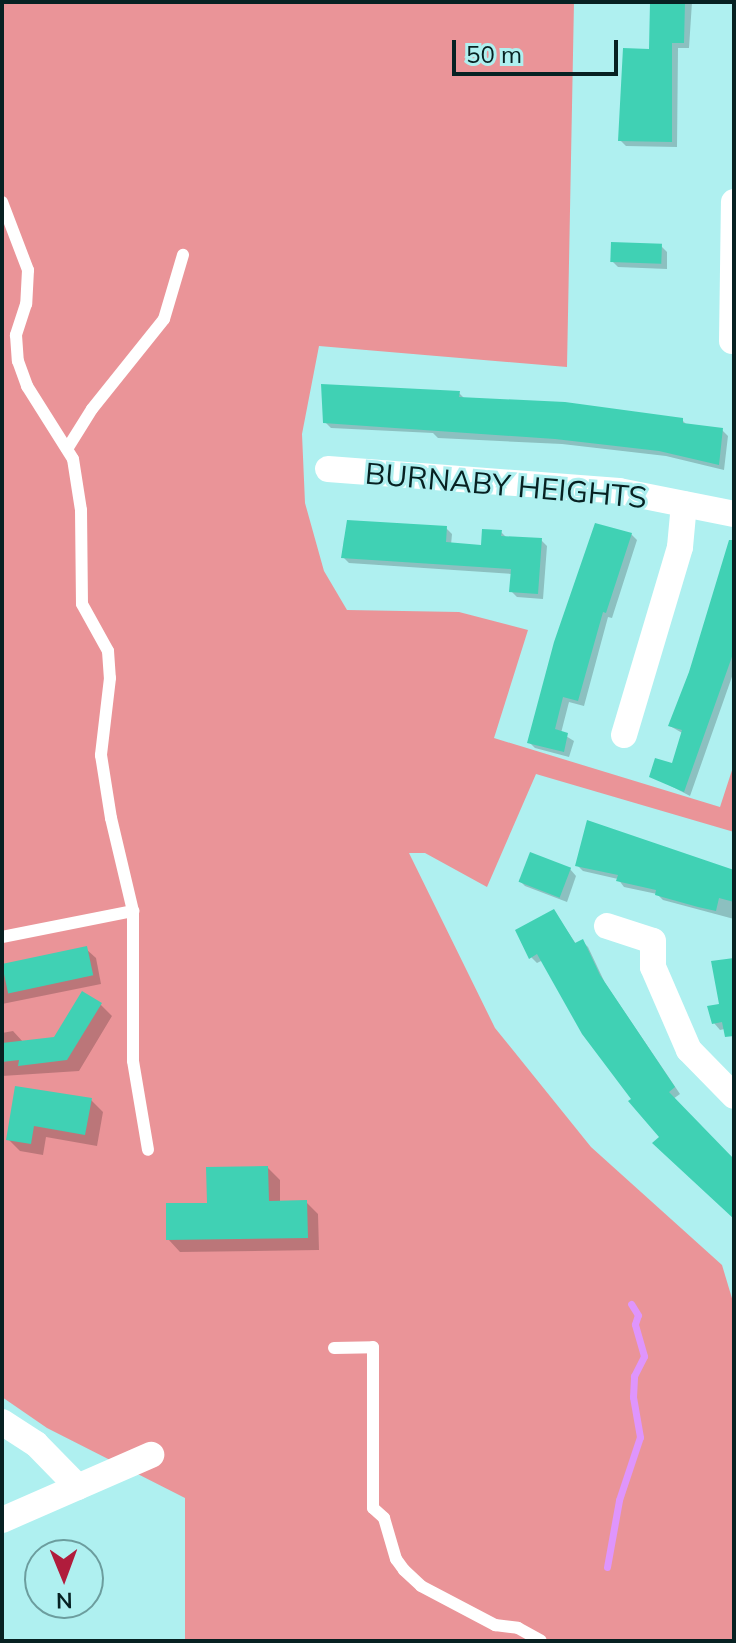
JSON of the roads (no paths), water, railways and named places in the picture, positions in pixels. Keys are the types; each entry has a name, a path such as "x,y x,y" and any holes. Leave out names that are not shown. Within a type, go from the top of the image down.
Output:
{"street":[{"path":"732,341 734,202"},
{"name":"BURNABY HEIGHTS","path":"328,469 619,491 734,514"},
{"name":"BURNABY HEIGHTS","path":"624,735 680,547 684,504"},
{"path":"607,926 653,941 653,967 689,1050 734,1096"},
{"path":"2,1422 36,1444 78,1487"},
{"path":"2,1520 151,1455"}],"lane":[{"path":"2,202 28,270 26,304 16,335 18,361 27,386 73,459 81,510 82,604 108,651 110,678 101,755 111,818 133,911 133,1061 148,1150"},
{"path":"67,449 92,409 164,319 183,255"},
{"path":"2,937 133,911"},
{"path":"334,1348 373,1347 373,1508 384,1518 396,1559 421,1586 495,1625 518,1628 541,1641"}],"waterway":[{"path":"607,1567 619,1500 640,1437 633,1397 634,1376 644,1356 635,1324 638,1315 631,1304"}]}
